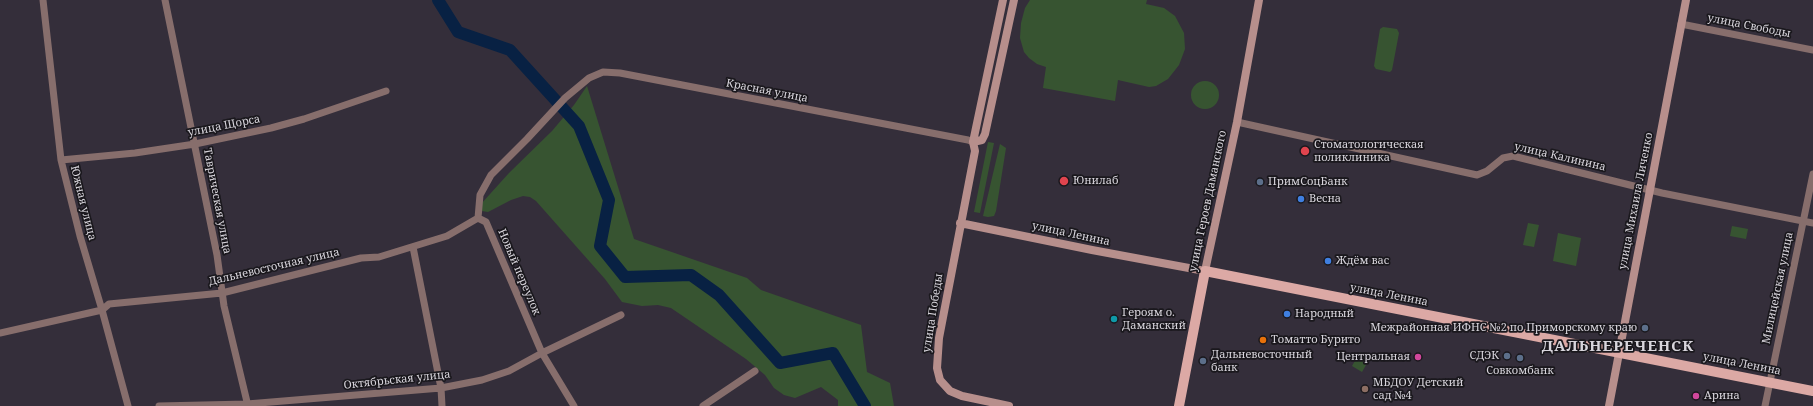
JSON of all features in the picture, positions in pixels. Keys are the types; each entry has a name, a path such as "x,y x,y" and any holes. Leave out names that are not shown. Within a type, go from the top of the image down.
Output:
{"main road":[{"name":"улица Ленина","path":"1205,272 1813,391"},
{"name":"улица Героев Даманского","path":"1179,406 1205,272"}],"street":[{"name":"Южная улица","path":"43,0 62,160 80,236 128,406"},
{"name":"Таврическая улица","path":"165,0 217,255 222,292 247,405"},
{"name":"улица Победы","path":"1003,0 973,142 975,151 939,338 937,361 938,376 942,384 956,394 1009,406"},
{"path":"973,142 982,140 985,134 1014,0"},
{"name":"улица Героев Даманского","path":"1205,272 1237,122 1260,0"},
{"name":"улица Михаила Личенко","path":"1609,406 1686,0"},
{"name":"улица Свободы","path":"1681,24 1813,50"},
{"name":"Красная улица","path":"478,218 480,195 486,182 565,98 589,78 603,72 610,72 973,142"},
{"name":"улица Щорса","path":"62,160 195,144 304,119 386,91"},
{"name":"улица Калинина","path":"1237,122 1477,175 1487,171 1503,158 1513,156 1649,190 1813,223"},
{"name":"Милицейская улица","path":"1765,406 1813,174"},
{"name":"Дальневосточная улица","path":"0,333 102,310 106,305 114,303 222,292 361,258 379,257 451,234 478,218"},
{"name":"Новый переулок","path":"478,218 486,222 542,353 574,406"},
{"name":"улица Ленина","path":"960,223 1205,272"},
{"path":"413,247 441,388 442,406"},
{"name":"Октябрьская улица","path":"159,406 247,405 441,388 495,376 509,371 542,353 621,315"},
{"path":"703,406 755,371"}],"green space":[{"path":"1030,0 1147,0 1146,4 1164,8 1175,16 1184,33 1185,49 1179,65 1168,79 1156,86 1149,87 1118,80 1115,101 1043,88 1046,67 1037,64 1029,58 1024,52 1020,38 1021,23 1025,8"},
{"path":"1383,27 1397,29 1399,33 1392,70 1390,72 1376,69 1374,66 1380,29"},
{"path":"1205,81 1215,85 1219,95 1215,105 1205,109 1195,105 1191,95 1195,85"},
{"path":"587,86 634,239 747,278 761,290 861,325 867,372 890,383 894,406 838,406 838,400 821,387 795,398 784,395 774,388 765,375 746,359 671,308 658,305 642,306 622,302 605,279 536,201 530,197 523,196 511,200 488,212 482,211 481,204 509,173 552,131 574,105"},
{"path":"988,142 994,143 980,213 974,212"},
{"path":"1000,144 1006,148 996,211 994,216 983,216"},
{"path":"1528,223 1539,225 1534,247 1523,245"},
{"path":"1732,226 1748,229 1746,239 1730,236"},
{"path":"1558,233 1581,238 1576,266 1553,261"},
{"path":"1360,352 1370,358 1362,372 1352,366"}],"waterway":[{"path":"438,0 458,32 510,50 579,126 609,200 600,246 625,277 691,275 719,295 780,363 833,353 865,406"}],"place":[{"name":"Стоматологическая поликлиника","path":"1305,151"},
{"name":"Юнилаб","path":"1064,181"},
{"name":"ПримСоцБанк","path":"1260,182"},
{"name":"Весна","path":"1301,199"},
{"name":"Ждём вас","path":"1328,261"},
{"name":"Народный","path":"1287,314"},
{"name":"Героям о. Даманский","path":"1114,319"},
{"name":"Межрайонная ИФНС №2 по Приморскому краю","path":"1645,328"},
{"name":"Томатто Бурито","path":"1263,340"},
{"name":"СДЭК","path":"1507,356"},
{"name":"Центральная","path":"1418,357"},
{"name":"Совкомбанк","path":"1520,358"},
{"name":"Дальневосточный банк","path":"1203,361"},
{"name":"МБДОУ Детский сад №4","path":"1365,389"},
{"name":"Арина","path":"1696,396"}],"district":[{"name":"ДАЛЬНЕРЕЧЕНСК","path":"1618,347"}]}
